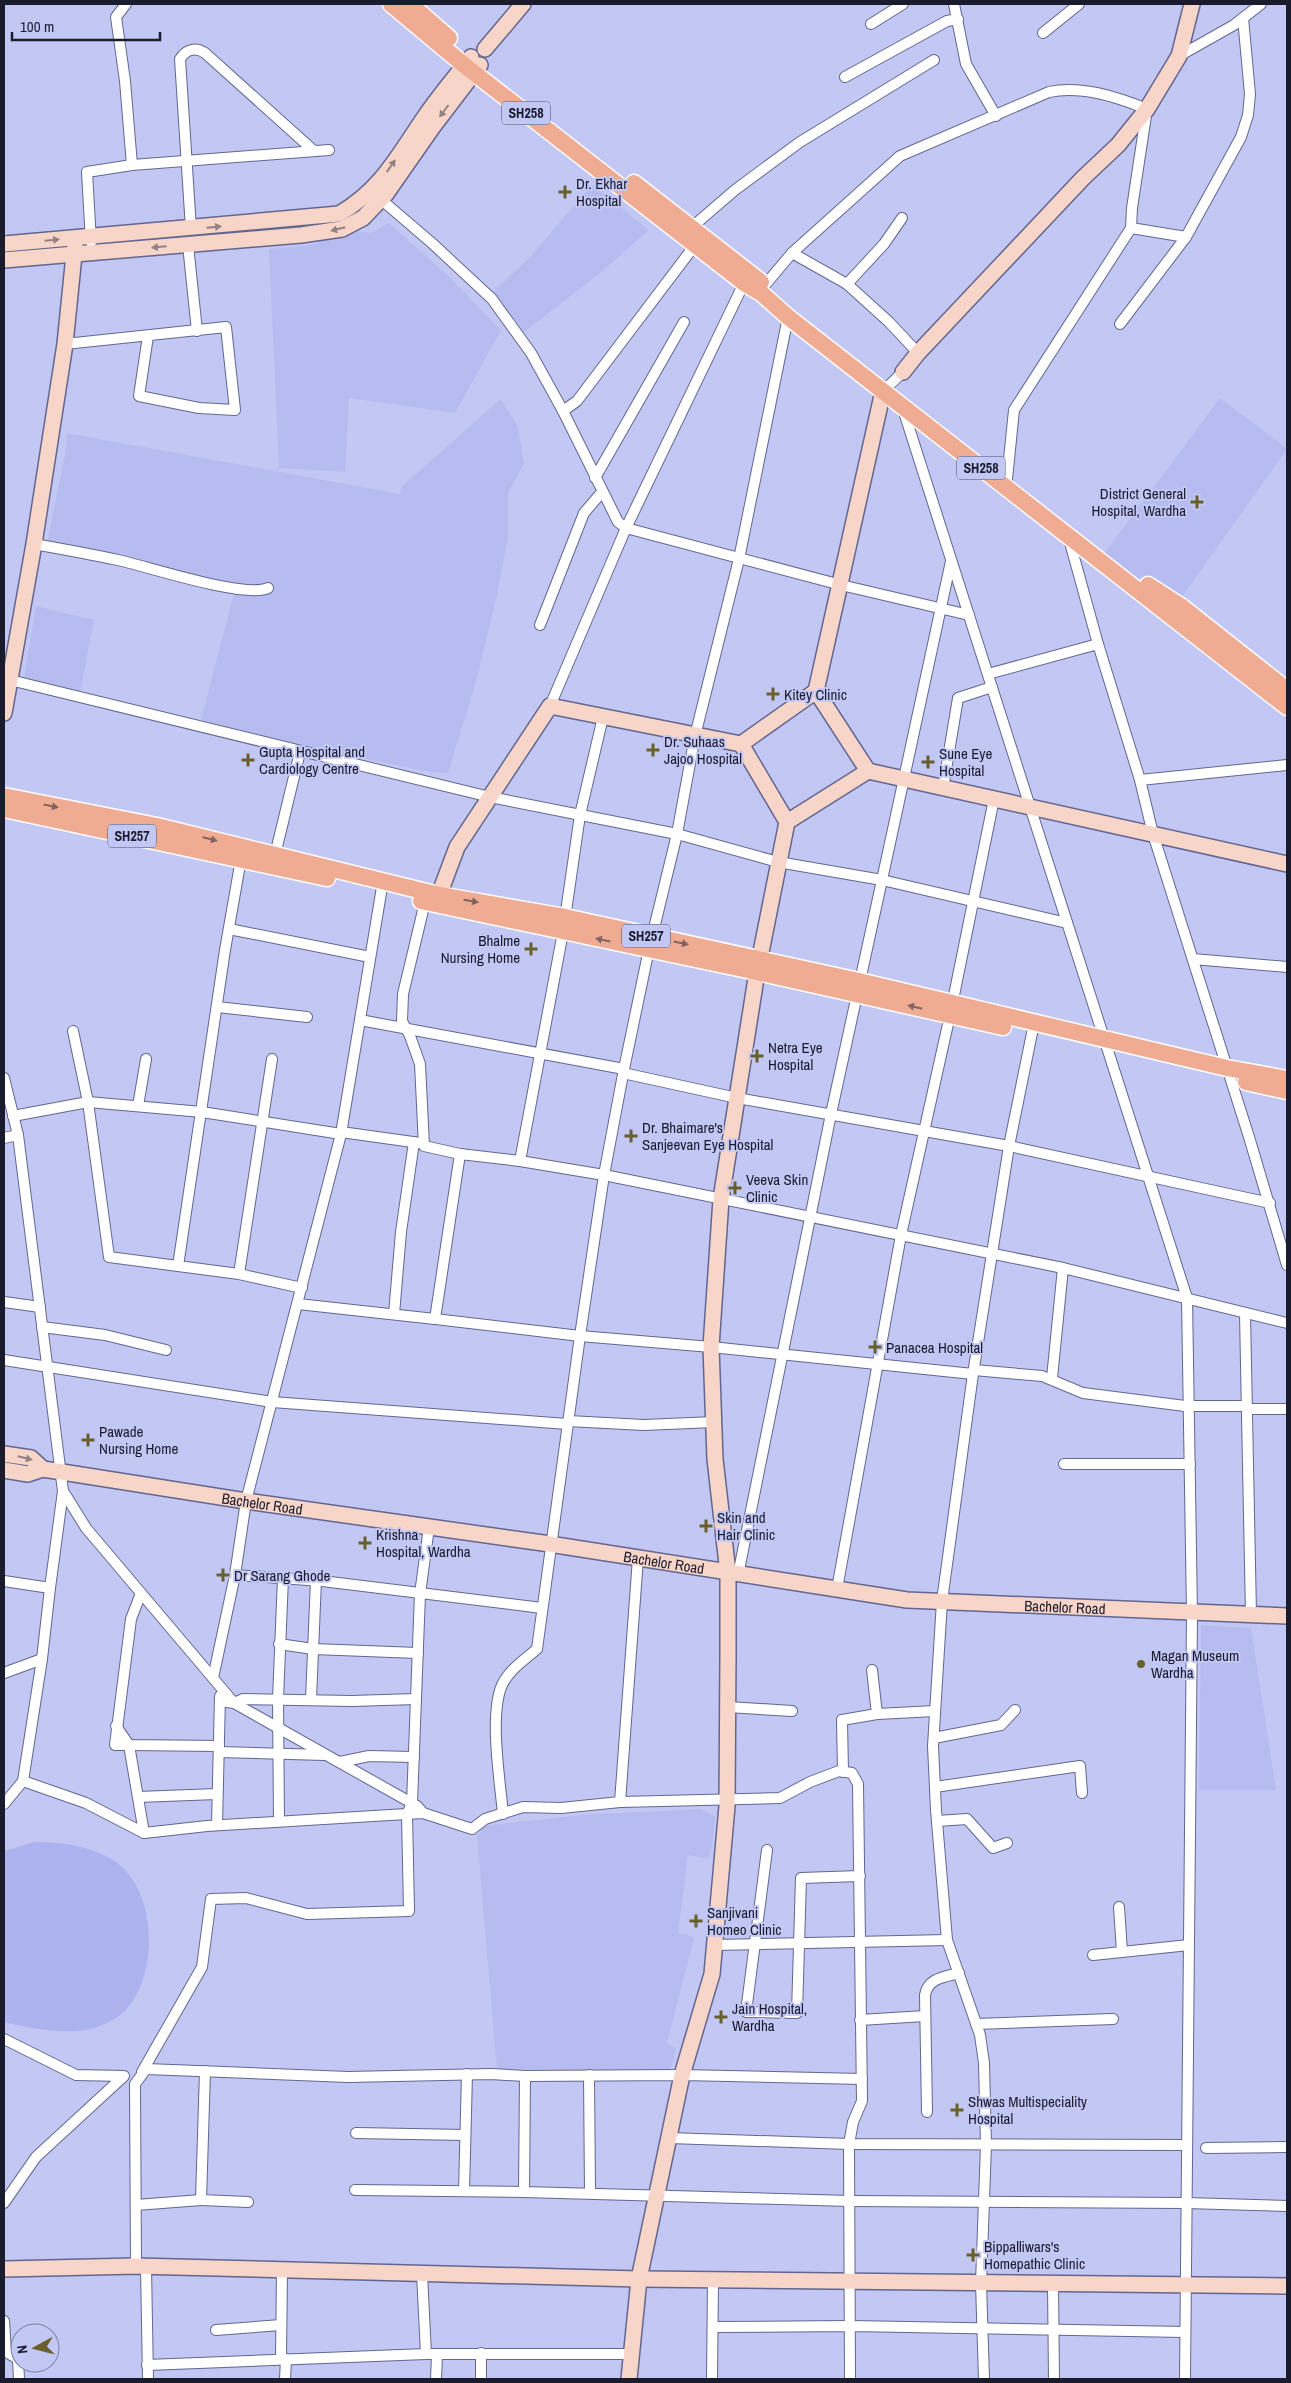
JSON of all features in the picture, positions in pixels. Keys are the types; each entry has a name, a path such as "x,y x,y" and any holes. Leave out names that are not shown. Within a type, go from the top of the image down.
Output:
{"main road":[{"name":"SH258","path":"391,4 475,62"},
{"name":"SH258","path":"410,4 475,62 677,222 765,286 887,388 902,406 1067,532 1287,707"},
{"name":"SH258","path":"677,222 695,245 744,283 761,293 788,317 887,388 1007,479 1067,532 1182,608 1287,690"},
{"name":"SH257","path":"4,796 157,826 276,855 432,899 858,987 1228,1073 1287,1091"},
{"name":"SH257","path":"4,809 241,859 382,885"},
{"name":"SH257","path":"951,1009 1032,1034 1107,1045"},
{"name":"SH257","path":"1228,1073 1287,1078"}],"street":[{"path":"126,4 116,17 125,82 132,165"},
{"path":"4,260 188,245 342,229 363,218 376,195 475,62 523,4"},
{"path":"871,24 903,4"},
{"path":"954,4 966,64 996,116"},
{"path":"1043,33 1079,4"},
{"path":"550,706 741,744 816,692 887,388 1083,178 1118,145 1147,109 1179,56 1192,4"},
{"path":"1179,56 1202,45 1261,4"},
{"path":"845,77 933,29 958,18"},
{"path":"1120,324 1186,236 1241,137 1248,115 1250,94 1243,18"},
{"path":"191,229 180,59 182,55 194,49 205,53 314,151"},
{"path":"677,222 735,190 800,142 934,60"},
{"path":"765,286 792,253 900,156 919,146 996,116 1049,92 1065,89 1119,98 1147,109"},
{"path":"1007,479 1014,410 1131,228 1132,208 1147,109"},
{"path":"92,253 87,172 132,165 329,150"},
{"path":"4,244 191,229 339,214 359,202 376,195"},
{"path":"376,195 492,299 531,353 618,522 626,528 841,586 969,615"},
{"path":"848,284 884,244 902,218"},
{"path":"1131,228 1186,236"},
{"path":"4,713 34,544 65,344 75,254 75,238"},
{"path":"188,245 197,331"},
{"path":"563,412 577,401 695,245"},
{"path":"792,253 848,284 918,353"},
{"path":"394,1314 401,1232 419,1143 420,1064 402,1021 403,994 432,899 457,847 550,706 626,528 744,283"},
{"path":"503,1814 496,1729 501,1686 512,1670 537,1649 580,1336 604,1175 623,1071 650,943 677,834 695,736 739,559 788,317"},
{"path":"595,478 684,322"},
{"path":"65,344 226,328 235,410 199,408 140,396 148,336"},
{"path":"902,406 1187,1298 1192,1613 1184,2379"},
{"path":"540,625 584,513 602,492"},
{"path":"1067,532 1154,834 1270,1203 1287,1266"},
{"path":"34,544 119,560 224,586 255,591 268,588"},
{"path":"629,2379 639,2279 656,2196 682,2075 712,1974 727,1801 733,1574 783,1354 831,1114 951,559"},
{"path":"988,674 1098,644"},
{"path":"10,680 490,797 677,834 778,862 882,880 1068,923"},
{"path":"943,788 958,698 992,687"},
{"path":"816,692 868,771 1287,864"},
{"path":"520,1161 538,1055 564,925 580,815 603,717"},
{"path":"733,1574 715,1460 711,1347 721,1199 758,966 787,822 741,744"},
{"path":"276,855 300,752"},
{"path":"1140,780 1287,765"},
{"path":"787,822 868,771"},
{"path":"837,1590 901,1235 951,1009 994,799"},
{"path":"178,1266 241,859"},
{"path":"217,1825 220,1701 217,1682 246,1501 341,1133 382,885"},
{"path":"229,929 370,957"},
{"path":"1192,959 1287,967"},
{"path":"217,1007 306,1017"},
{"path":"360,1020 623,1071 737,1098 1009,1146 1270,1203"},
{"path":"73,1031 88,1102 109,1257 239,1274 302,1288"},
{"path":"984,2379 981,2283 986,2145 984,2063 980,2035 947,1940 937,1821 934,1738 942,1602 973,1372 1009,1146 1032,1034"},
{"path":"138,1106 146,1059"},
{"path":"239,1274 272,1059"},
{"path":"4,1078 18,1136 63,1491 42,1660 23,1781 4,1804"},
{"path":"13,1116 88,1102 202,1112 419,1143 424,1146 460,1154 520,1161 604,1175 812,1216 1063,1268 1245,1314 1287,1322"},
{"path":"4,1138 18,1136"},
{"path":"435,1319 460,1154"},
{"path":"1052,1378 1063,1268"},
{"path":"4,1302 40,1306"},
{"path":"298,1304 580,1336 783,1354 877,1365 1052,1378 1079,1392 1189,1406 1287,1409"},
{"path":"1245,1314 1251,1615"},
{"path":"42,1327 98,1334 166,1350"},
{"path":"4,1360 272,1402 568,1423 644,1425 714,1422"},
{"name":"Bachelor Road","path":"4,1454 31,1458 43,1469"},
{"path":"1064,1464 1190,1464"},
{"name":"Bachelor Road","path":"4,1470 28,1474 43,1469 246,1501 550,1544 907,1600 1287,1616"},
{"path":"63,1491 86,1528 234,1703"},
{"path":"148,2379 136,2205 136,2084 202,1967 211,1899 246,1898 307,1914 409,1911 408,1814 412,1803 420,1594 429,1527"},
{"path":"620,1802 638,1558"},
{"path":"235,1575 316,1580 542,1608"},
{"path":"278,1821 277,1726 283,1578"},
{"path":"311,1699 316,1580"},
{"path":"4,1581 50,1588"},
{"path":"141,1593 131,1619 115,1745 328,1756"},
{"path":"279,1644 313,1648 418,1653"},
{"path":"4,1673 42,1660"},
{"path":"872,1670 877,1714"},
{"path":"234,1703 243,1699 278,1698 416,1699"},
{"path":"220,1701 234,1703 277,1726 412,1803 423,1813"},
{"path":"728,1707 792,1710"},
{"path":"843,1772 842,1720 877,1714 935,1710"},
{"path":"934,1738 1001,1725 1015,1710"},
{"path":"129,1745 144,1833"},
{"path":"340,1762 369,1756 414,1757"},
{"path":"935,1787 1080,1766 1082,1794"},
{"path":"23,1781 86,1803 144,1833 217,1825 423,1813 472,1829 485,1819 523,1807 561,1808 620,1802 727,1801 780,1798 810,1782 839,1771 852,1773 858,1784 862,2101 853,2122 849,2144 850,2379"},
{"path":"138,1797 217,1794"},
{"path":"937,1821 967,1818 993,1848 1007,1843"},
{"path":"768,1850 746,2012 797,2013 801,1878 860,1876"},
{"path":"1119,1907 1122,1952"},
{"path":"714,1945 799,1945 947,1940"},
{"path":"1094,1955 1189,1945"},
{"path":"927,2112 926,1987 935,1980 959,1973"},
{"path":"860,2020 925,2016"},
{"path":"976,2024 1113,2019"},
{"path":"4,2039 76,2075 124,2076 36,2156 4,2203"},
{"path":"136,2084 146,2068 348,2076 467,2074 525,2076 682,2075 862,2079"},
{"path":"201,2200 205,2071"},
{"path":"464,2191 467,2074"},
{"path":"589,2075 590,2193"},
{"path":"524,2192 525,2076"},
{"path":"356,2133 465,2135"},
{"path":"669,2138 849,2144 1187,2145"},
{"path":"1206,2148 1287,2147"},
{"path":"356,2190 590,2193 850,2201 1186,2203 1287,2206"},
{"path":"136,2205 201,2200 248,2202"},
{"path":"4,2269 141,2266 639,2279 1287,2286"},
{"path":"282,2270 281,2325 285,2379"},
{"path":"422,2274 436,2379"},
{"path":"712,2379 713,2280"},
{"path":"1053,2284 1054,2379"},
{"path":"4,2321 6,2352 8,2357 18,2359 19,2379"},
{"path":"216,2330 281,2325"},
{"path":"712,2326 851,2326 1185,2332"},
{"path":"480,2379 481,2353"},
{"path":"147,2365 432,2354 631,2354"}],"shaded area":[{"path":"592,185 649,230 600,273 519,336 491,294 530,257"},
{"path":"389,223 446,274 501,330 455,413 349,398 345,472 279,468 269,249 306,246 356,231 371,233"},
{"name":"District General Hospital, Wardha","path":"1220,398 1287,449 1174,608 1104,554"},
{"path":"501,399 517,425 524,463 508,493 508,537 496,599 476,681 448,773 430,772 268,739 201,720 234,594 46,549 65,455 67,433 400,494 401,487"},
{"path":"36,606 94,620 80,693 24,678"},
{"path":"1201,1625 1251,1628 1276,1790 1199,1790"},
{"path":"701,1809 715,1817 712,1847 708,1859 688,1855 678,1933 694,1937 667,2043 676,2048 670,2071 497,2069 477,1837 484,1826 581,1815"},
{"path":"34,1842 72,1845 108,1857 125,1870 137,1887 145,1907 149,1930 148,1953 144,1975 136,1995 124,2012 97,2027 84,2030 61,2031 37,2029 4,2022 4,1851"}],"place":[{"name":"Dr. Ekhar Hospital","path":"565,192"},
{"name":"District General Hospital, Wardha","path":"1197,502"},
{"name":"Kitey Clinic","path":"773,694"},
{"name":"Dr. Suhaas Jajoo Hospital","path":"653,750"},
{"name":"Gupta Hospital and Cardiology Centre","path":"248,760"},
{"name":"Sune Eye Hospital","path":"928,762"},
{"name":"Bhalme Nursing Home","path":"531,949"},
{"name":"Netra Eye Hospital","path":"757,1056"},
{"name":"Dr. Bhaimare's Sanjeevan Eye Hospital","path":"631,1136"},
{"name":"Veeva Skin Clinic","path":"735,1188"},
{"name":"Panacea Hospital","path":"875,1347"},
{"name":"Pawade Nursing Home","path":"88,1440"},
{"name":"Skin and Hair Clinic","path":"706,1526"},
{"name":"Krishna Hospital, Wardha","path":"365,1543"},
{"name":"Dr Sarang Ghode","path":"223,1575"},
{"name":"Magan Museum Wardha","path":"1141,1664"},
{"name":"Sanjivani Homeo Clinic","path":"696,1921"},
{"name":"Jain Hospital, Wardha","path":"721,2017"},
{"name":"Shwas Multispeciality Hospital","path":"957,2110"},
{"name":"Bippalliwars's Homepathic Clinic","path":"973,2255"}]}
